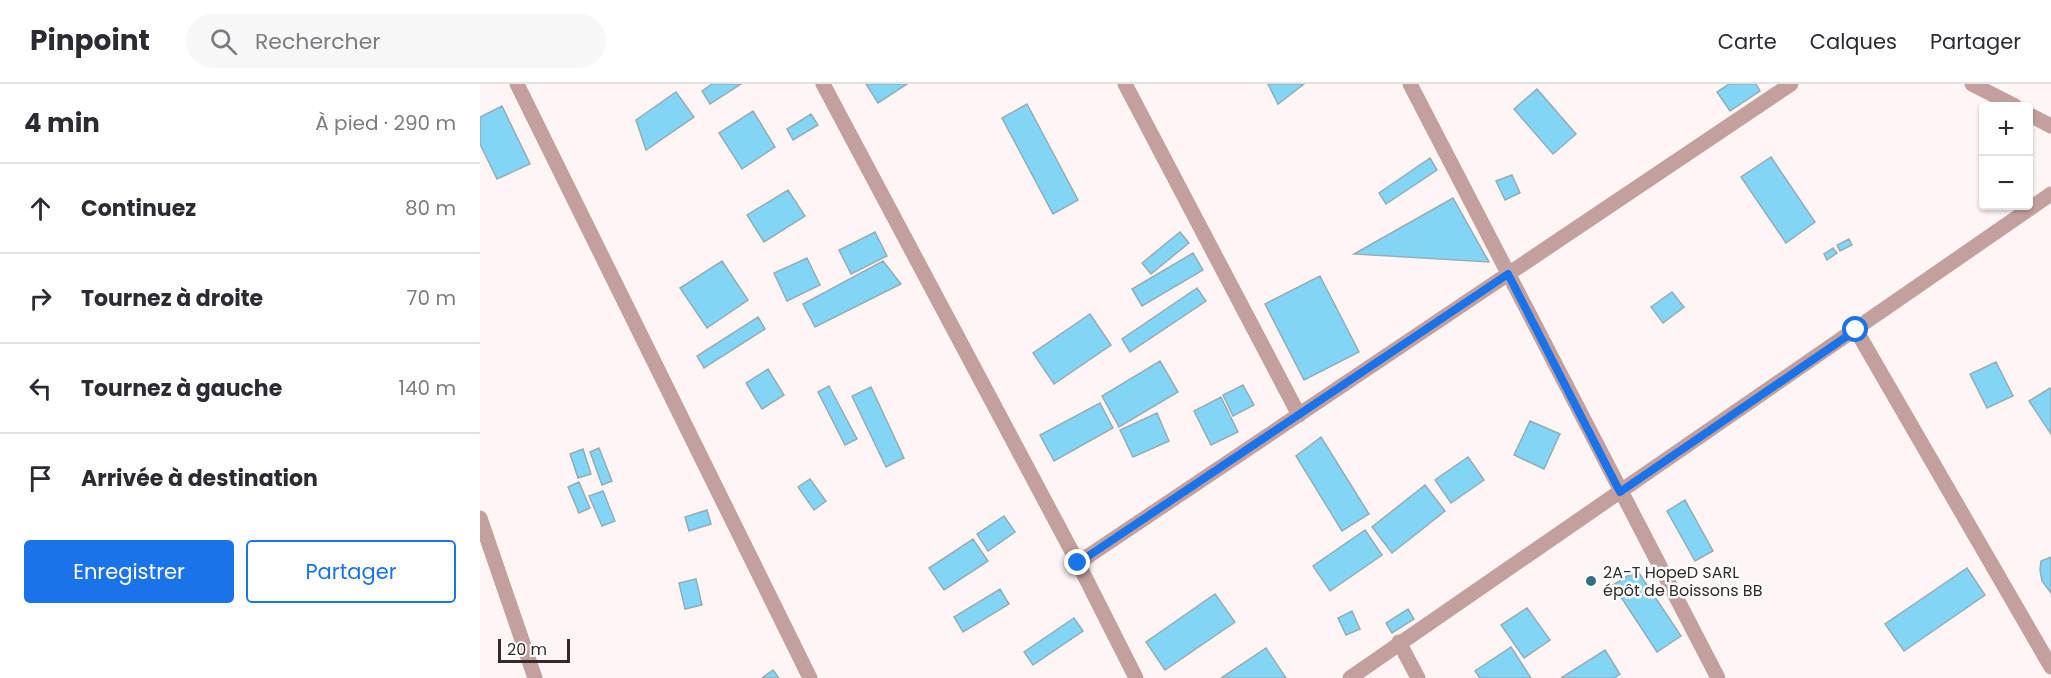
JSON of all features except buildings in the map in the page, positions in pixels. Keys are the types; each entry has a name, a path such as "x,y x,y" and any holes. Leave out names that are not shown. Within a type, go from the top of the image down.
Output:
{"street":[{"path":"517,84 810,678"},
{"path":"823,84 1137,678"},
{"path":"1125,84 1299,415"},
{"path":"1410,84 1718,678"},
{"path":"1078,563 1791,84"},
{"path":"1972,84 2007,102"},
{"path":"2033,117 2051,126"},
{"path":"1350,678 2051,194"},
{"path":"1856,330 2051,667"},
{"path":"480,518 535,678"},
{"path":"1399,642 1418,678"}],"place":[{"name":"2A-T HopeD SARL épôt de Boissons BB","path":"1591,581"}],"route":[{"path":"1078,563 1508,274 1620,492 1856,330"}]}
